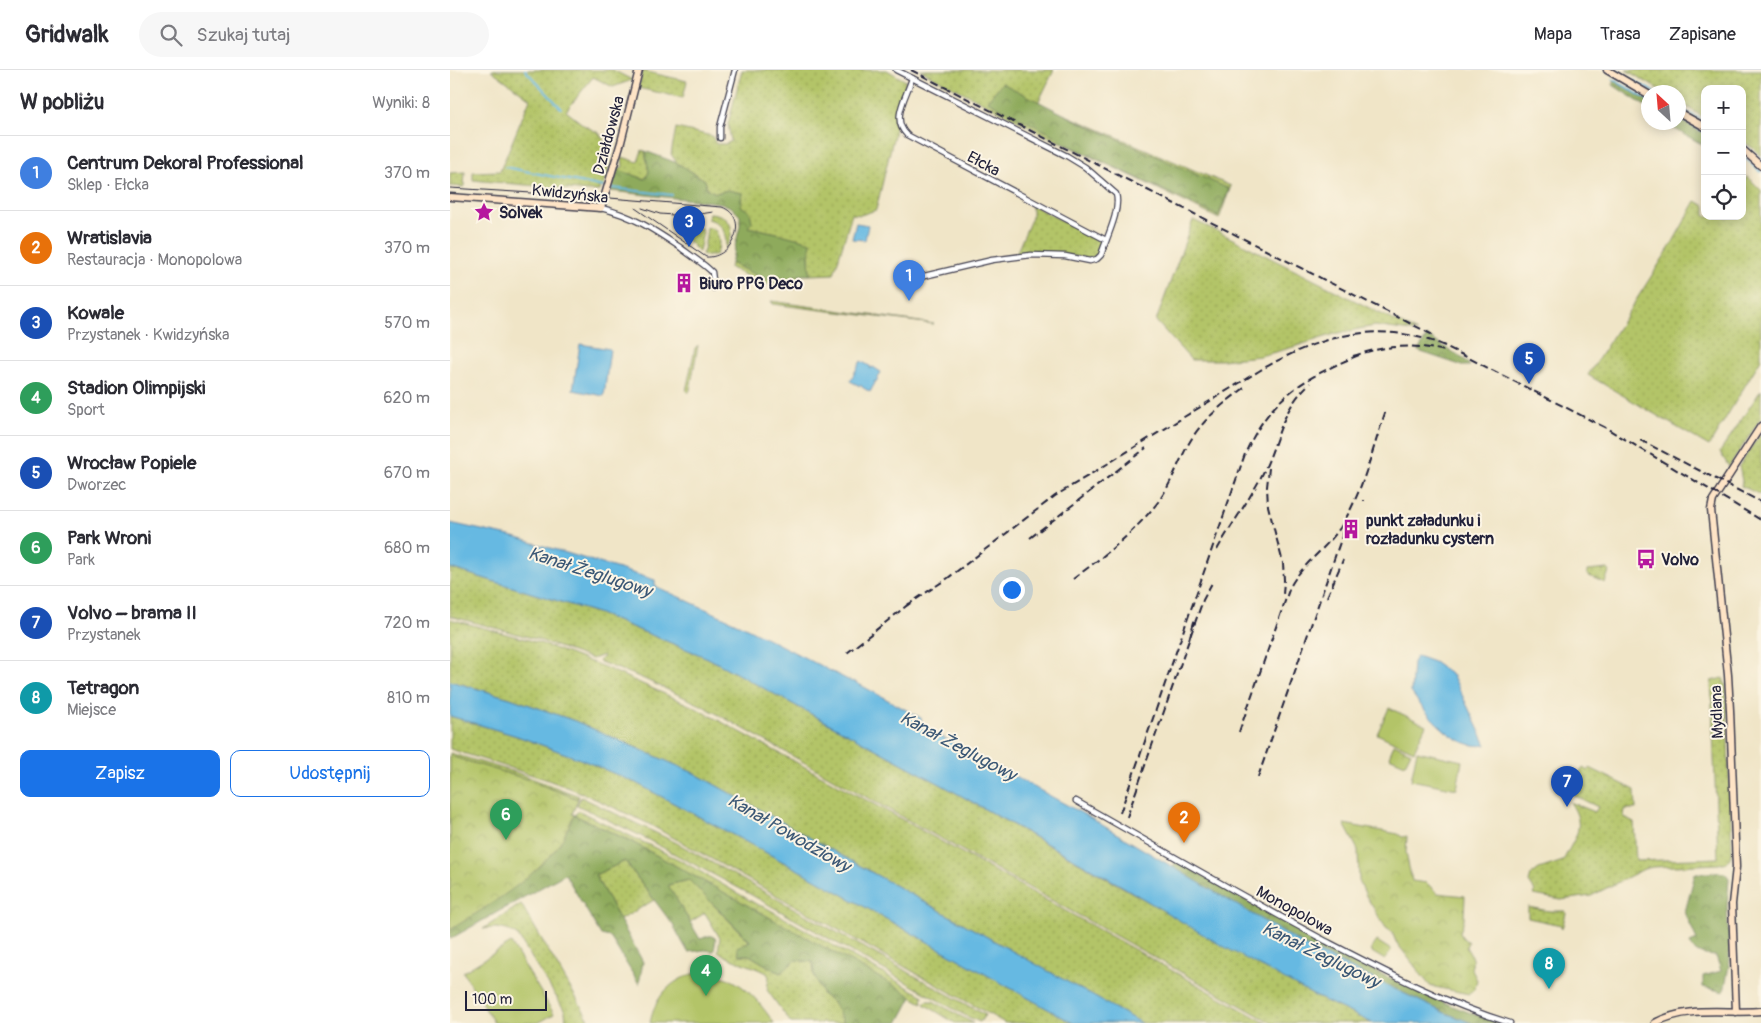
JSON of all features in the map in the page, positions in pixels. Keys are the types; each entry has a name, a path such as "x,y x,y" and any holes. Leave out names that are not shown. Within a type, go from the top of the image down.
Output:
{"street":[{"name":"Działdowska","path":"601,208 621,142 639,70"},
{"path":"720,138 720,126 736,70"},
{"path":"896,70 1085,167 1116,194 1118,200 1099,258 1090,261 1065,256 1031,255 992,260 920,277 902,277"},
{"path":"1607,70 1641,90"},
{"name":"Ełcka","path":"912,78 899,116 900,127 907,135 1106,240"},
{"path":"1686,116 1701,125"},
{"path":"1746,153 1761,166"},
{"name":"Kwidzyńska","path":"450,197 601,208 620,212 638,220 695,258 712,272 714,288"},
{"name":"Mydlana","path":"1736,1012 1732,904 1736,867 1730,710 1711,510 1713,500 1761,426"},
{"name":"Monopolowa","path":"1076,801 1366,963 1436,995 1510,1023"},
{"path":"1655,1023 1687,1012 1761,1011"}],"green space":[{"path":"491,70 613,70 632,80 613,87 593,77 566,111 585,126 599,133 611,153 604,188 600,187 599,191 588,191 473,180 473,172 500,171 530,99"},
{"path":"742,70 887,70 906,81 876,210 861,215 852,214 834,274 810,275 809,256 777,233 747,227 741,206 728,190 716,193 707,189 705,180 677,163 671,154 676,128 712,136 716,144 726,144 731,141 728,124"},
{"path":"920,70 1054,70 1038,103 1231,186 1219,219 1053,139"},
{"path":"1626,70 1761,70 1761,156 1746,144 1746,85 1701,85 1701,116 1686,106 1686,85 1651,85"},
{"path":"643,71 687,81 683,98 638,88"},
{"path":"1614,81 1641,97 1641,103 1613,85"},
{"path":"1002,83 1077,121 1229,189 1218,216 1060,141 1055,136 987,101"},
{"path":"1686,123 1701,132 1701,144 1677,130 1686,130"},
{"path":"642,150 645,151 649,172 645,179 618,170 623,167 622,157 638,162"},
{"path":"645,151 677,163 705,180 707,189 716,193 728,190 742,193 741,206 750,212 752,222 748,227 811,242 809,256 810,275 799,275 778,283 762,278 731,263 740,226 740,216 731,207 721,203 611,191 618,170 645,179 649,172"},
{"path":"465,172 464,187 450,186 450,173"},
{"path":"1747,176 1761,190 1761,359 1709,446 1588,375 1670,247 1696,201 1701,204 1701,220 1746,220"},
{"path":"1032,205 1101,241 1102,247 1100,252 1089,258 1037,252 1016,254 1032,217"},
{"path":"709,213 722,216 730,224 731,235 726,248 723,230 718,223 708,219"},
{"path":"1193,220 1417,332 1375,326 1338,333 1260,356 1222,360 1191,360 1156,321"},
{"path":"670,227 701,228 703,232 699,252 686,239"},
{"path":"707,227 715,230 719,239 716,255 706,256 702,254"},
{"path":"731,263 762,278 778,283 799,275 797,289 761,283 730,268"},
{"path":"771,301 934,324 773,304"},
{"path":"1427,336 1465,360 1470,366 1463,366 1418,351"},
{"path":"698,345 688,393 686,391 695,348"},
{"path":"1761,390 1761,418 1729,467 1720,452"},
{"path":"1761,433 1761,495 1741,486 1739,466"},
{"path":"450,568 597,613 708,658 942,785 1313,995 1372,1023 1272,1023 701,705 642,678 600,662 599,660 604,657 603,655 592,659 536,639 450,616"},
{"path":"1608,569 1605,583 1587,575 1587,571"},
{"path":"450,619 540,643 604,667 694,707 894,815 1266,1023 1141,1023 694,773 575,721 510,698 450,681"},
{"path":"1723,678 1726,686 1732,853 1729,859 1719,864 1644,869 1591,896 1561,900 1534,895 1535,891 1529,882 1531,875 1539,869 1563,861 1575,838 1578,818 1570,802 1595,812 1598,807 1573,795 1577,777 1583,768 1588,771 1590,768 1635,790 1636,809 1625,809 1624,817 1634,822 1636,861 1718,858 1711,681"},
{"path":"1389,708 1426,725 1414,751 1377,734"},
{"path":"450,716 517,736 580,759 636,783 804,873 1073,1023 1005,1023 647,823 580,792 450,749"},
{"path":"1394,744 1411,752 1405,764 1389,757"},
{"path":"1417,751 1462,761 1457,789 1411,780"},
{"path":"450,753 518,773 579,796 578,799 523,778 450,756"},
{"path":"450,756 523,778 578,799 572,814 632,842 902,990 912,997 898,1023 844,1023 833,1002 823,995 814,975 813,962 796,960 780,973 749,955 739,955 737,947 750,941 689,880 668,885 700,939 710,936 716,939 714,951 688,952 673,925 625,861 595,875 643,962 639,984 610,937 601,935 565,874 450,939"},
{"path":"450,756 523,778 578,799 572,814 574,815 564,836 549,857 523,881 495,902 450,930"},
{"path":"581,797 675,842 985,1015 980,1022 966,1016 748,893 639,835 577,805"},
{"path":"579,811 682,861 758,905 765,907 920,994 923,996 922,1003 632,842 574,815"},
{"path":"1344,824 1398,834 1402,837 1407,836 1406,853 1412,881 1427,883 1437,893 1465,896 1464,919 1460,933 1468,942 1466,947 1472,957 1471,968 1477,980 1474,990 1469,994 1430,986 1396,942 1392,932 1386,928 1366,896 1359,880 1358,850"},
{"path":"625,861 654,900 620,920 595,875"},
{"path":"1177,861 1374,971 1457,1008 1499,1023 1472,1023 1445,1013 1309,948 1172,867"},
{"path":"1725,873 1729,878 1727,907 1730,960 1724,992 1703,987 1703,976 1721,971 1716,956 1700,954 1692,947 1690,943 1697,940 1685,912 1695,874"},
{"path":"689,880 750,942 739,955 749,955 780,973 796,960 813,962 814,975 823,995 833,1002 844,1023 791,1023 767,990 769,977 767,973 718,951 720,938 705,913 690,922 667,885"},
{"path":"521,904 591,1023 566,1023 565,1011 518,936 510,931 501,929 483,929"},
{"path":"1528,907 1549,911 1565,911 1562,929 1561,925 1528,918"},
{"path":"1377,941 1391,950 1385,960 1370,951"},
{"path":"511,943 554,1014 538,1023 494,1023 463,972"},
{"path":"696,973 722,976 742,986 758,1002 774,1023 650,1023 656,1005 665,991 679,980"},
{"path":"927,1001 933,1001 973,1023 955,1023 924,1004"}],"water":[{"path":"856,223 868,225 865,240 852,239"},
{"path":"580,344 610,349 604,396 573,390"},
{"path":"861,361 871,367 870,369 873,367 881,372 876,382 874,381 875,383 870,392 861,385 850,381"},
{"name":"Kanał Żeglugowy","path":"450,523 514,537 655,580 655,586 743,626 853,681 921,718 922,726 1087,816 1309,948 1445,1013 1472,1023 1372,1023 1313,995 1219,944 1122,886 942,785 708,658 597,613 450,568"},
{"path":"1417,656 1434,662 1453,676 1486,745 1475,745 1454,737 1425,711 1411,692 1413,662"},
{"name":"Kanał Powodziowy","path":"450,681 510,698 575,721 694,773 1141,1023 1073,1023 804,873 636,783 580,759 517,736 450,716"}],"waterway":[{"path":"525,70 561,108"},
{"path":"1615,70 1642,85"},
{"path":"1613,79 1641,96"},
{"path":"1686,111 1701,120"},
{"path":"1686,121 1701,130"},
{"path":"1746,147 1761,160"},
{"path":"1746,159 1761,172"},
{"path":"505,167 604,187"},
{"path":"612,188 672,195"}],"tram line":[{"path":"450,188 722,207 731,212 735,220 737,228 735,237 724,252 706,257 635,208"},
{"path":"642,208 660,214 687,216 713,212"}],"railway":[{"path":"911,70 1433,335"},
{"path":"906,606 948,578 1055,496 1259,371 1304,348 1326,340 1373,332 1396,333 1445,346 1606,428 1761,520"},
{"path":"1353,356 1387,348 1409,346 1444,351"},
{"path":"1120,813 1245,454 1255,434 1278,404 1305,381 1359,355"},
{"path":"1217,550 1261,477 1292,405 1310,383"},
{"path":"1073,579 1118,544 1149,513 1163,494 1194,435 1219,408 1247,386"},
{"path":"1239,732 1290,587 1301,571 1334,536 1348,515 1366,472 1385,413"},
{"path":"1640,440 1761,502"},
{"path":"1030,538 1146,448"},
{"path":"1269,468 1268,506 1283,563 1283,595"},
{"path":"1258,777 1346,525"},
{"path":"1327,597 1343,560"},
{"path":"1127,817 1203,600 1213,581"},
{"path":"847,653 910,603"},
{"path":"1189,640 1195,618"}],"place":[{"name":"Solvek","path":"484,212"},
{"name":"Kowale","path":"689,247"},
{"name":"Biuro PPG Deco","path":"684,283"},
{"name":"Centrum Dekoral Professional","path":"909,301"},
{"name":"Wrocław Popiele","path":"1529,384"},
{"name":"punkt załadunku i rozładunku cystern","path":"1351,529"},
{"name":"Volvo","path":"1646,559"},
{"name":"Volvo – brama II","path":"1567,807"},
{"name":"Park Wroni","path":"506,840"},
{"name":"Wratislavia","path":"1184,843"},
{"name":"Tetragon","path":"1549,989"},
{"name":"Stadion Olimpijski","path":"706,996"}]}
